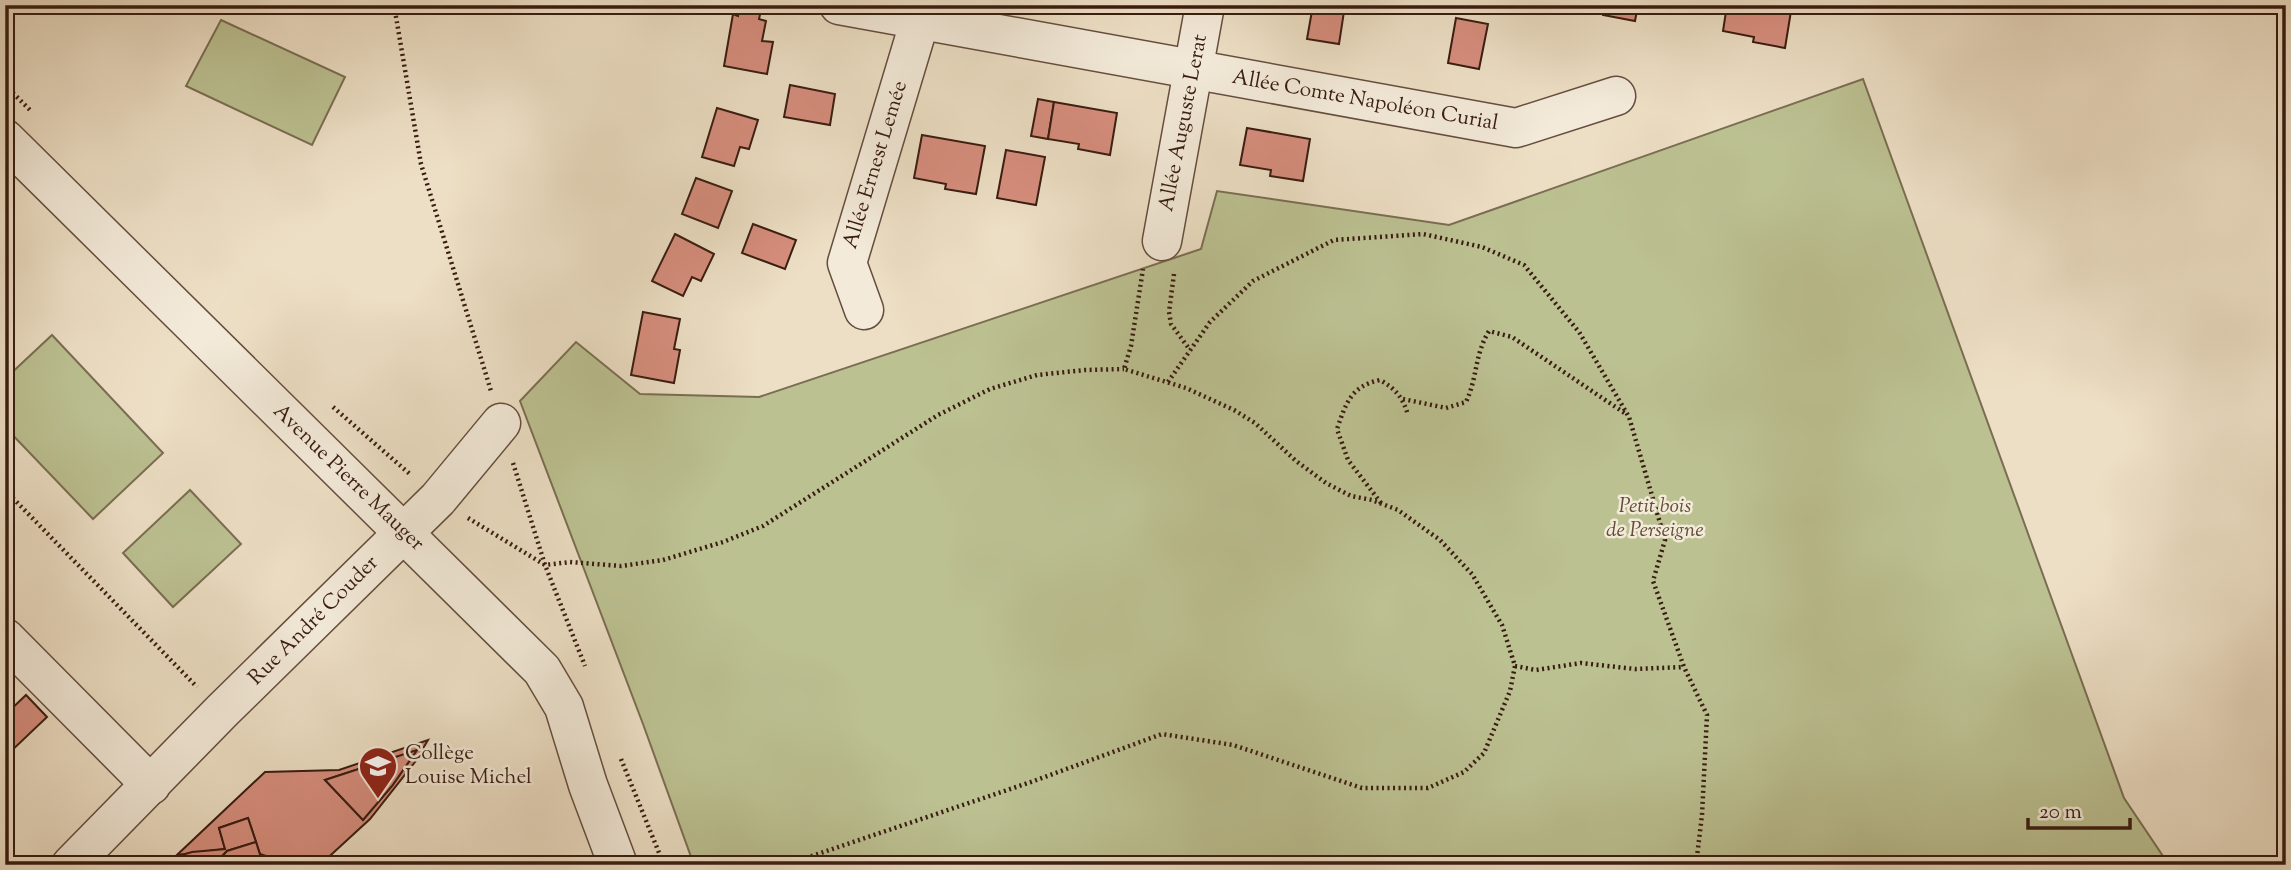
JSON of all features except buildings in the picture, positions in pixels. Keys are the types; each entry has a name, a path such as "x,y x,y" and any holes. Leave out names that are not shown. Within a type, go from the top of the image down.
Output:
{"street":[{"path":"839,5 1194,70"},
{"name":"Allée Auguste Lerat","path":"1160,255 1205,5"},
{"name":"Allée Ernest Lemée","path":"864,310 847,263 920,20"},
{"name":"Allée Comte Napoléon Curial","path":"1194,70 1516,128 1616,96"},
{"name":"Avenue Pierre Mauger","path":"5,139 542,670 564,707 588,785 618,865"},
{"name":"Rue André Couder","path":"71,865 222,711 438,499 501,423"},
{"path":"5,638 151,785"}],"path":[{"path":"394,5 421,163 545,565"},
{"path":"5,85 34,114"},
{"path":"1168,382 1210,322 1252,281 1334,240 1423,234 1482,247 1524,265 1579,332 1629,417 1665,540 1653,581 1684,667 1707,715 1702,816 1696,865"},
{"path":"1160,255 1171,324 1191,350"},
{"path":"1124,369 1131,346 1142,283 1160,255"},
{"path":"1403,399 1446,408 1466,402 1474,385 1479,348 1489,331 1512,337 1629,417"},
{"path":"326,401 438,499 545,565 570,562 621,566 663,560 744,534 783,515 877,451 938,415 990,389 1037,375 1124,369 1209,397 1255,423 1296,461 1326,483 1351,496 1398,510 1440,540 1472,574 1502,625 1515,666 1510,691 1484,753 1464,772 1428,788 1362,788 1233,745 1162,734 1031,782 785,865"},
{"path":"1382,504 1349,460 1337,429 1346,401 1364,383 1380,380 1392,387 1403,399 1408,415"},
{"path":"5,490 169,661 222,711"},
{"path":"1515,666 1536,670 1581,663 1635,669 1684,667"}],"green space":[{"path":"221,20 345,77 312,145 186,86"},
{"name":"Petit bois de Perseigne","path":"1863,79 2124,798 2169,865 694,865 520,401 576,342 640,394 759,397 1201,249 1217,191 1449,225"},
{"path":"52,335 163,453 93,519 5,427 5,379"},
{"path":"190,490 241,544 173,607 123,553"}],"place":[{"name":"Collège Louise Michel","path":"378,800"}]}
